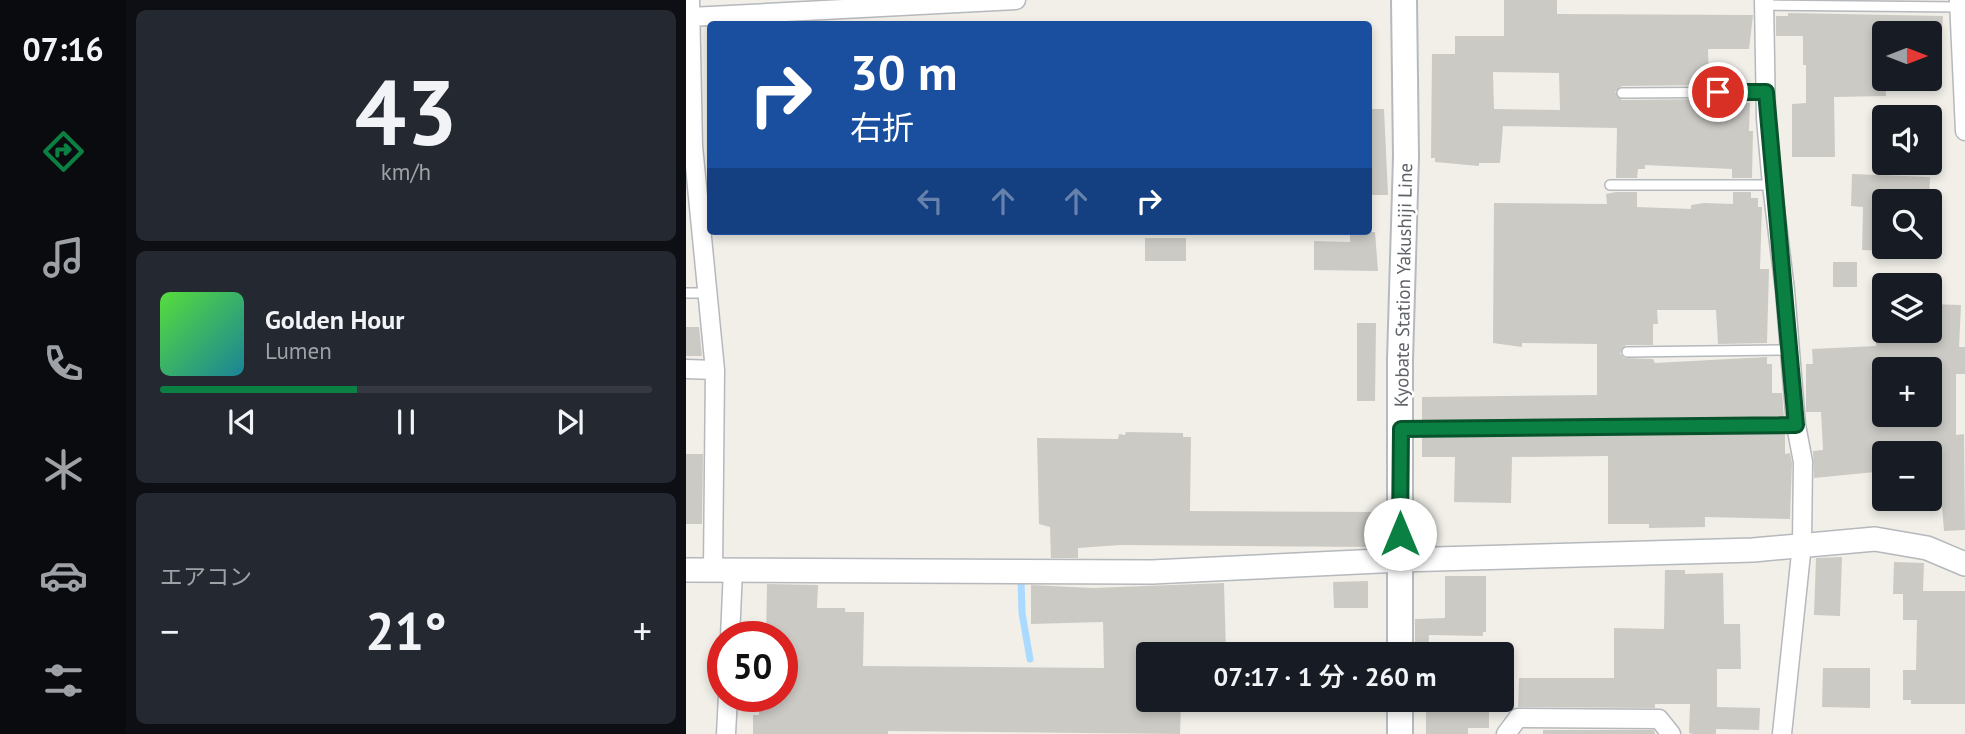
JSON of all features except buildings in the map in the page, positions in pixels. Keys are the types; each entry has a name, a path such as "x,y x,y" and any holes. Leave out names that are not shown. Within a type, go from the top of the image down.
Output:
{"main road":[{"name":"Kyobate Station Yakushiji Line","path":"1400,642 1406,157 1404,0"},
{"path":"1400,712 1400,734"}],"street":[{"path":"728,621 723,570 715,370 709,293 694,230 690,8 1016,0"},
{"path":"1763,2 1772,185 1796,425 1803,463 1802,544 1782,734"},
{"path":"1961,5 1965,131"},
{"path":"686,369 715,370"},
{"path":"686,570 1152,572 1400,560 1754,550 1875,540 1927,548 1965,564"},
{"path":"726,734 727,712"},
{"path":"1506,734 1518,718 1660,719 1671,734"}],"lane":[{"path":"1763,2 1961,5"},
{"path":"1622,93 1766,92"},
{"path":"1610,185 1772,185"},
{"path":"686,293 709,293"},
{"path":"1627,352 1790,350"},
{"path":"1401,429 1796,425"}],"waterway":[{"path":"1021,578 1022,613 1030,659"}],"route":[{"path":"1400,534 1401,429 1796,425 1785,290 1774,214 1766,92 1718,92"}]}
